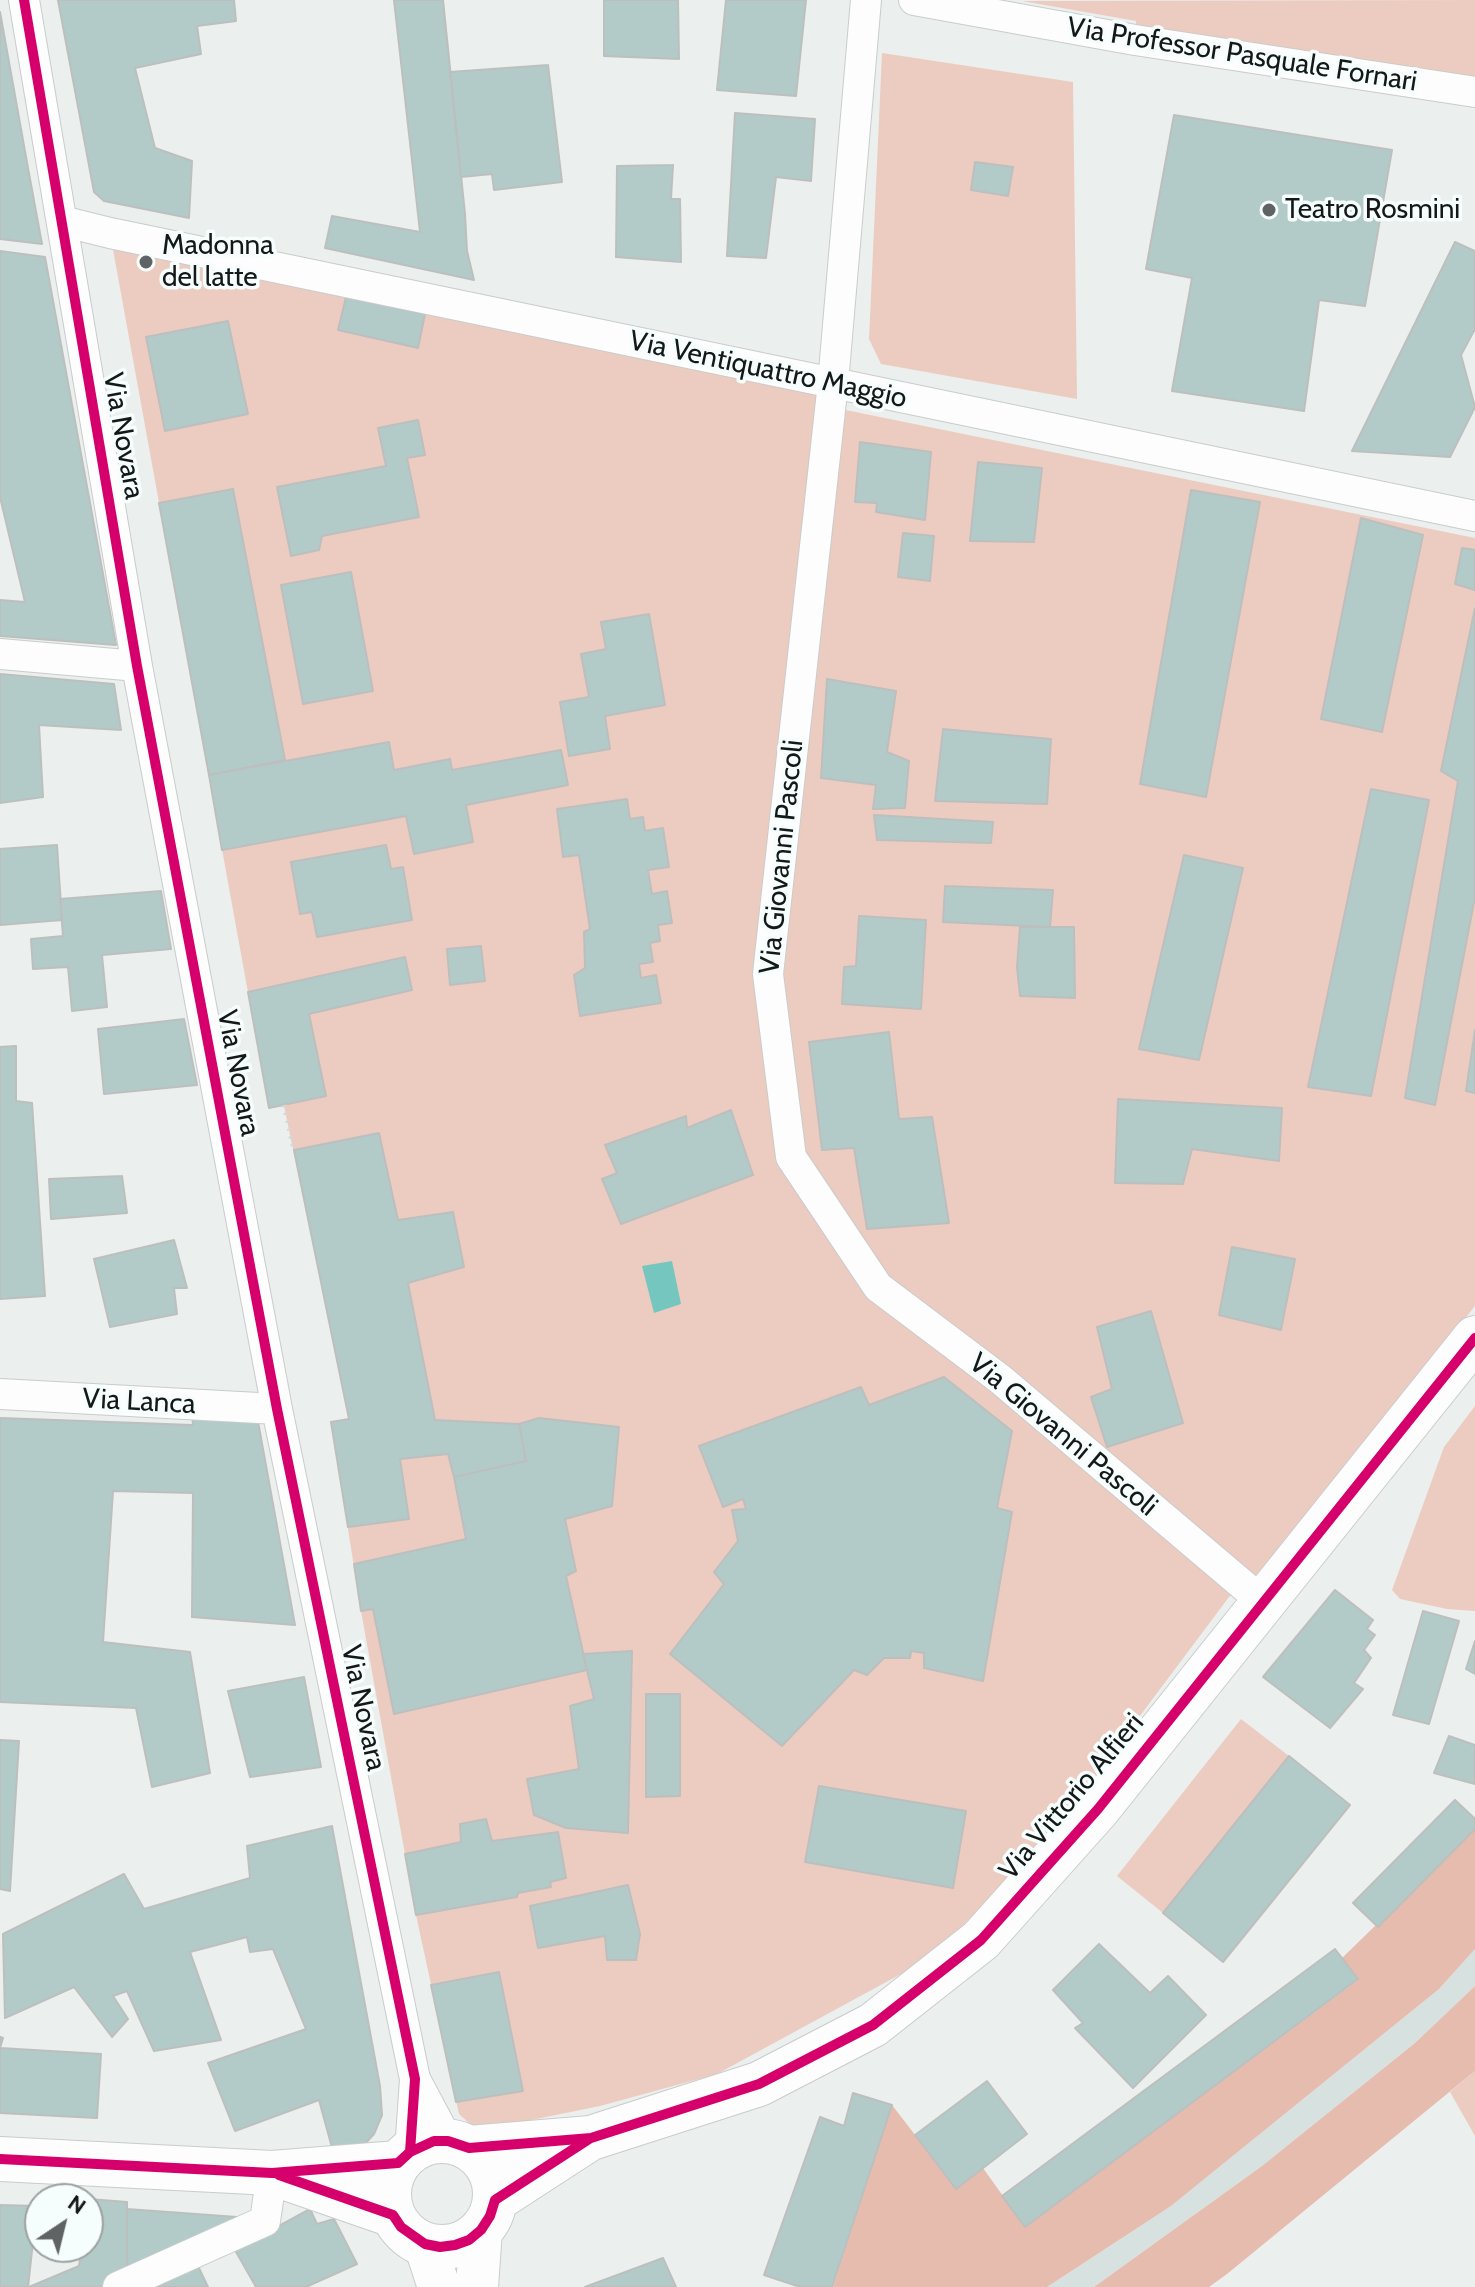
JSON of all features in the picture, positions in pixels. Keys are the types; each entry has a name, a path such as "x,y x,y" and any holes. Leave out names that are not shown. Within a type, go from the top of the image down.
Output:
{"main road":[{"name":"Via Vittorio Alfieri","path":"272,2173 431,2151 591,2138 759,2084 873,2025 981,1940 1098,1809 1475,1338"},
{"name":"Via Vittorio Alfieri","path":"488,2215 591,2138"},
{"path":"477,2287 494,2185 489,2170 431,2151 390,2180 389,2197 393,2215 401,2227 425,2244 440,2247 469,2240 488,2215"},
{"path":"0,2159 272,2173 393,2215"},
{"path":"425,2244 439,2287"}],"street":[{"name":"Via Novara","path":"24,0 137,666 277,1409 431,2151"},
{"path":"833,383 866,0"},
{"name":"Via Professor Pasquale Fornari","path":"914,0 1135,40 1475,92"},
{"name":"Via Ventiquattro Maggio","path":"62,221 1475,516"},
{"name":"Via Giovanni Pascoli","path":"833,383 768,974 791,1157 878,1287 1000,1379 1263,1602"},
{"path":"0,654 137,666"},
{"name":"Via Lanca","path":"0,1394 277,1409"},
{"path":"118,2287 265,2221 272,2173"}],"path":[{"path":"284,1105 294,1150"}],"shaded area":[{"path":"1475,0 1475,92 1136,40 1136,21 1022,1"},
{"path":"882,53 1073,82 1077,399 881,364 869,339"},
{"path":"110,233 821,381 821,405 1475,538 1475,1306 1266,1566 1229,1597 1080,1796 978,1911 923,1962 717,2074 600,2106 487,2129 471,2125 459,2114 416,1915 361,1611 331,1422 349,1419 284,1106 269,1108"},
{"path":"1475,1406 1475,1611 1447,1609 1400,1599 1392,1590 1444,1447"},
{"path":"1241,1719 1289,1756 1163,1913 1117,1876"},
{"path":"1475,1829 1475,1949 1439,1989 1171,2206 1047,2287 833,2287 892,2105 956,2188 983,2168 1025,2227 1358,1980 1342,1958"},
{"path":"1475,1949 1475,1986 1415,2043 1262,2166 1094,2287 1047,2287 1171,2206 1439,1989"},
{"path":"1475,1986 1475,2071 1227,2274 1209,2287 1094,2287 1262,2166 1415,2043"},
{"path":"1475,2071 1475,2136 1450,2092"}],"water":[{"path":"672,1261 681,1304 654,1313 642,1266"}],"building":[{"path":"58,0 234,0 236,21 197,26 201,54 135,68 155,148 192,161 189,218 104,201 94,192"},
{"path":"394,0 443,0 467,251 474,280 325,248 332,216 420,232"},
{"path":"604,0 678,0 679,59 604,56"},
{"path":"726,0 806,0 796,96 717,90"},
{"path":"0,12 28,168 42,244 0,239"},
{"path":"548,65 562,182 494,190 492,174 461,177 450,72"},
{"path":"735,113 815,119 811,181 776,177 766,258 727,256"},
{"name":"Teatro Rosmini","path":"1174,115 1392,150 1365,306 1319,300 1304,411 1172,391 1192,278 1146,269"},
{"path":"975,162 1013,167 1008,196 971,190"},
{"path":"673,165 671,199 680,199 681,262 616,257 617,166"},
{"path":"1455,242 1475,251 1475,329 1461,355 1475,407 1450,457 1352,451"},
{"path":"0,251 45,257 116,645 0,636 0,600 25,602 0,497"},
{"path":"346,297 425,314 418,348 338,330"},
{"path":"228,321 248,414 165,431 146,337"},
{"path":"418,420 425,455 407,458 419,517 322,536 319,550 291,556 277,487 386,466 378,428"},
{"path":"860,442 931,452 925,520 876,512 877,503 855,502"},
{"path":"978,462 1042,468 1034,542 970,541"},
{"path":"233,489 285,760 209,775 159,503"},
{"path":"1191,490 1260,502 1206,797 1140,784"},
{"path":"1361,518 1423,535 1382,732 1321,719"},
{"path":"903,533 934,536 930,581 898,577"},
{"path":"1462,548 1475,550 1475,590 1455,584"},
{"path":"351,572 373,691 303,704 281,585"},
{"path":"1475,608 1475,897 1435,1105 1405,1098 1458,781 1441,771"},
{"path":"649,614 665,705 605,716 610,749 569,756 560,702 589,697 581,654 606,649 601,622"},
{"path":"0,674 114,684 121,730 39,725 43,797 0,803"},
{"path":"827,679 896,691 887,752 909,761 905,808 873,809 876,785 821,778"},
{"path":"943,729 1051,739 1047,804 935,801"},
{"path":"389,742 394,770 450,759 452,770 561,750 568,785 466,805 473,842 414,854 406,816 222,850 209,775"},
{"path":"1371,789 1429,800 1371,1096 1308,1087"},
{"path":"627,799 630,819 643,817 645,831 663,828 669,867 648,870 652,894 667,891 672,923 658,925 660,941 650,943 653,962 639,964 641,978 656,975 661,1003 580,1016 574,975 585,968 584,932 590,929 579,855 563,857 557,809"},
{"path":"874,815 993,822 991,843 877,840"},
{"path":"57,845 62,920 0,925 0,849"},
{"path":"386,845 391,869 403,867 412,920 317,937 312,912 300,914 291,862"},
{"path":"1184,855 1243,868 1199,1060 1139,1049"},
{"path":"945,886 1053,890 1050,927 943,922"},
{"path":"161,891 171,949 102,955 107,1007 72,1011 68,967 33,969 31,939 63,936 60,899"},
{"path":"859,916 926,920 921,1009 842,1004 844,967 856,966"},
{"path":"1020,927 1074,927 1075,998 1020,996 1017,967"},
{"path":"481,946 485,981 450,985 447,949"},
{"path":"405,957 412,990 309,1014 326,1096 269,1108 248,992"},
{"path":"184,1019 197,1085 104,1094 98,1029"},
{"path":"1475,1030 1475,1093 1466,1091"},
{"path":"889,1032 899,1119 932,1117 949,1223 867,1229 854,1148 822,1150 809,1042"},
{"path":"16,1046 16,1101 32,1103 45,1296 0,1299 0,1047"},
{"path":"1118,1099 1282,1108 1279,1161 1192,1149 1183,1184 1115,1183"},
{"path":"731,1110 753,1175 621,1224 602,1179 617,1173 605,1145 686,1116 687,1128"},
{"path":"379,1133 398,1220 453,1212 464,1267 408,1283 435,1420 519,1424 526,1461 454,1477 448,1454 400,1459 409,1519 348,1527 331,1422 349,1419 294,1150"},
{"path":"122,1176 127,1213 51,1219 49,1179"},
{"path":"174,1240 187,1288 174,1288 177,1314 110,1327 94,1259"},
{"path":"1232,1247 1295,1259 1281,1330 1219,1315"},
{"path":"1151,1311 1183,1423 1107,1447 1091,1397 1112,1389 1097,1327"},
{"path":"944,1377 1012,1431 997,1508 1012,1512 983,1681 924,1668 924,1653 911,1651 910,1658 884,1658 867,1675 854,1670 782,1746 670,1654 724,1584 714,1572 738,1541 732,1510 746,1509 743,1499 723,1507 699,1446 861,1387 869,1405"},
{"path":"192,1413 257,1416 295,1625 192,1617 193,1493 113,1491 103,1642 190,1652 210,1773 152,1787 136,1708 0,1702 0,1418 193,1425"},
{"path":"539,1418 619,1427 612,1506 565,1519 576,1571 566,1576 587,1670 394,1714 373,1609 361,1611 354,1564 466,1539 454,1477 526,1461 519,1424"},
{"path":"1335,1590 1373,1620 1367,1629 1375,1635 1364,1650 1371,1658 1354,1683 1363,1689 1330,1728 1263,1677"},
{"path":"1423,1611 1459,1621 1429,1724 1393,1715"},
{"path":"1475,1641 1475,1674 1466,1669"},
{"path":"632,1651 628,1833 566,1828 534,1815 527,1779 579,1769 570,1706 594,1699 583,1654"},
{"path":"304,1677 321,1767 250,1777 228,1691"},
{"path":"646,1694 680,1694 680,1796 646,1797"},
{"path":"1449,1736 1475,1745 1475,1784 1434,1773"},
{"path":"0,1740 19,1741 10,1891 0,1889"},
{"path":"1289,1756 1350,1805 1223,1962 1163,1913"},
{"path":"819,1786 966,1811 953,1888 805,1862"},
{"path":"1455,1800 1475,1819 1475,1829 1378,1927 1353,1903"},
{"path":"486,1819 492,1841 558,1832 566,1878 550,1882 551,1887 518,1893 517,1897 416,1915 405,1854 461,1842 460,1824"},
{"path":"332,1826 380,2086 382,2115 374,2134 363,2146 334,2155 319,2100 235,2131 208,2063 306,2029 273,1949 250,1952 247,1937 190,1952 221,2040 154,2051 127,1991 113,1996 128,2019 112,2037 74,1987 5,2018 3,1934 124,1874 144,1909 250,1878 247,1846"},
{"path":"628,1885 640,1934 636,1960 607,1960 605,1936 538,1948 530,1906"},
{"path":"1099,1944 1150,1993 1168,1976 1206,2015 1133,2088 1075,2028 1083,2023 1053,1990"},
{"path":"1335,1949 1358,1979 1025,2227 1002,2196"},
{"path":"499,1972 523,2091 456,2102 431,1985"},
{"path":"0,2048 101,2054 97,2118 0,2113"},
{"path":"987,2081 1027,2134 956,2189 915,2135"},
{"path":"853,2093 892,2105 832,2287 800,2287 764,2275 820,2117 844,2126"},
{"path":"104,2200 127,2202 127,2283 117,2287 29,2287 79,2266 79,2263 104,2263"},
{"path":"0,2205 24,2206 24,2263 31,2263 28,2287 0,2287"},
{"path":"127,2209 237,2217 127,2275"},
{"path":"310,2209 317,2224 334,2219 357,2264 306,2287 256,2287 235,2250"},
{"path":"663,2258 676,2287 585,2287"},
{"path":"198,2266 208,2287 147,2287"}],"cycle path":[{"path":"24,0 137,666 277,1409 415,2079 410,2152"},
{"path":"0,2159 272,2173 398,2163 410,2152 434,2141 448,2141 469,2148 591,2138 759,2084 873,2025 981,1940 1098,1809 1475,1338"},
{"path":"279,2175 393,2215 401,2227 425,2244 440,2247 469,2240 481,2230 495,2200 589,2139"}],"place":[{"name":"Teatro Rosmini","path":"1269,210"},
{"name":"Madonna del latte","path":"146,262"}]}
